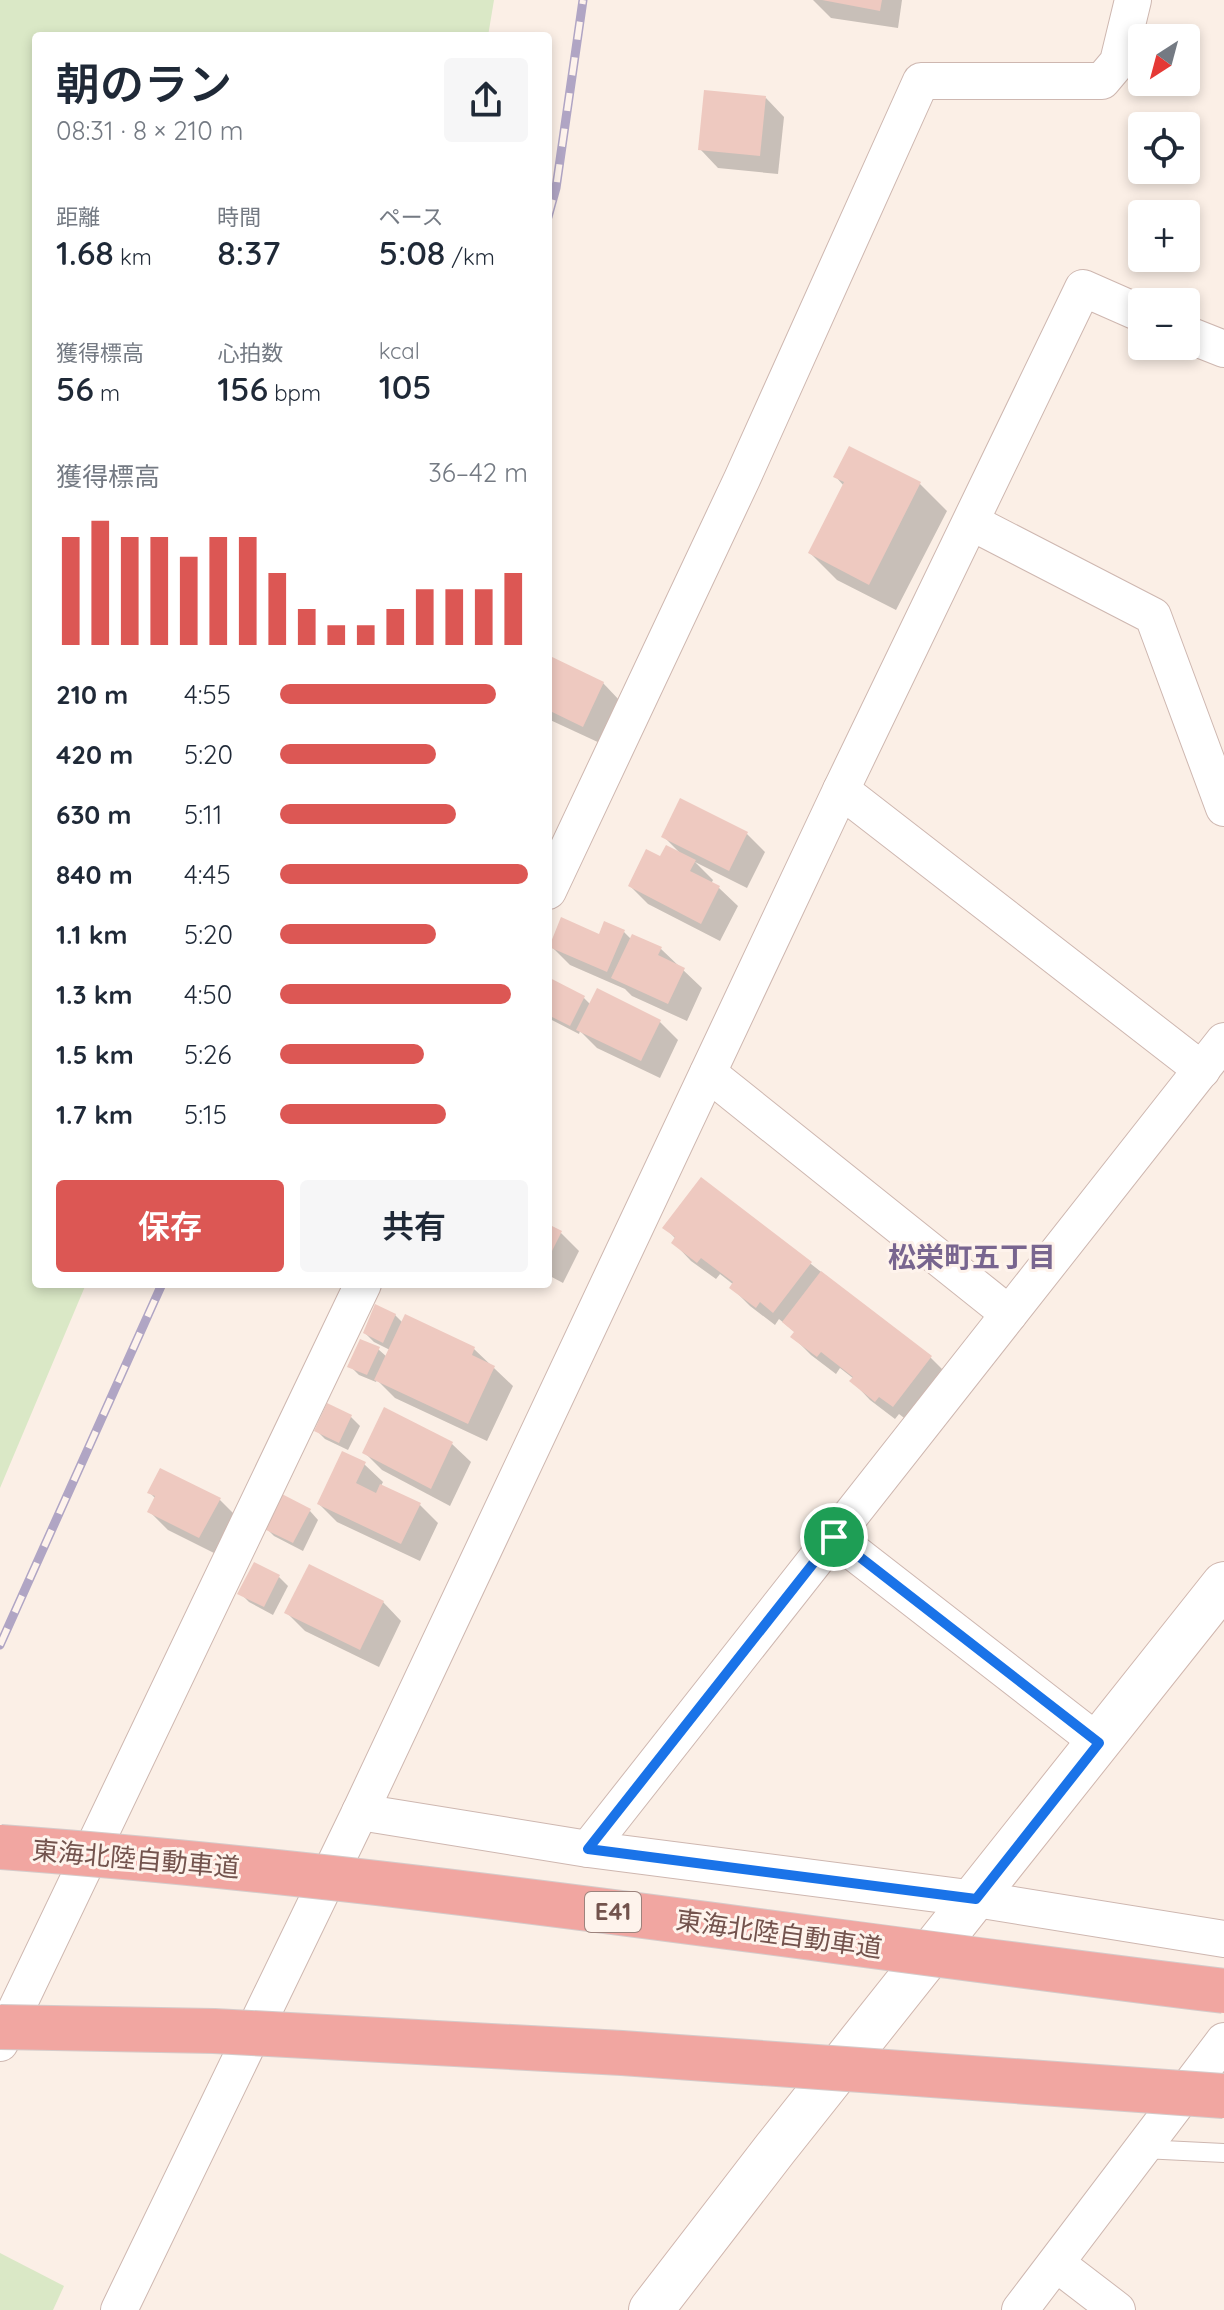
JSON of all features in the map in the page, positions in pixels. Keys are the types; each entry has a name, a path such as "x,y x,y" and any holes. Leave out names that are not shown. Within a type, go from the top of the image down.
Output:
{"highway":[{"name":"東海北陸自動車道","path":"0,1847 306,1875 667,1918 1224,1991"},
{"path":"0,2027 214,2031 559,2050 1224,2096"}],"street":[{"path":"552,883 742,479 921,81 1102,81 1118,62 1133,0"},
{"path":"119,2310 360,1812 841,790 1083,288 1128,308"},
{"path":"1200,340 1224,349"},
{"path":"971,522 1153,616 1224,808"},
{"path":"841,790 1202,1070"},
{"path":"588,1849 1224,1041"},
{"path":"708,1073 1009,1314"},
{"path":"0,2043 361,1288"},
{"path":"834,1537 1099,1743"},
{"path":"651,2310 775,2149 1224,1584"},
{"path":"360,1812 588,1849 976,1899 1224,1939"},
{"path":"1020,2310 1224,2041"},
{"path":"1057,2264 1117,2310"}],"lane":[{"path":"1143,2149 1224,2153"}],"green space":[{"path":"0,0 494,0 489,32 32,32 32,1288 84,1288 0,1488"},
{"path":"0,2253 64,2286 53,2310 0,2310"}],"building":[{"path":"822,0 882,0 880,11"},
{"path":"704,90 766,96 760,156 698,150"},
{"path":"849,446 921,482 869,585 808,553 844,482 833,477"},
{"path":"552,657 604,682 583,727 552,712"},
{"path":"680,798 748,832 729,871 661,837"},
{"path":"666,845 696,860 690,871 720,886 701,924 628,886 646,849 660,856"},
{"path":"561,917 599,934 604,921 625,930 607,972 552,948 552,940"},
{"path":"632,934 662,947 658,955 685,968 668,1004 611,978"},
{"path":"552,979 585,996 570,1026 552,1017"},
{"path":"597,988 661,1020 641,1061 576,1030"},
{"path":"701,1177 812,1262 773,1313 760,1302 756,1308 729,1288 733,1282 701,1258 697,1263 671,1243 675,1237 662,1228"},
{"path":"552,1226 562,1231 552,1251"},
{"path":"821,1271 932,1356 893,1407 879,1397 875,1402 849,1381 853,1377 821,1352 817,1357 790,1337 794,1332 782,1322"},
{"path":"375,1304 396,1314 383,1343 363,1333"},
{"path":"405,1314 475,1347 472,1355 495,1366 468,1424 374,1380"},
{"path":"360,1339 380,1347 367,1375 347,1367"},
{"path":"327,1403 352,1415 339,1443 314,1431"},
{"path":"384,1407 453,1442 431,1489 362,1453"},
{"path":"342,1451 366,1462 356,1483 376,1493 380,1484 421,1503 401,1544 317,1504"},
{"path":"160,1468 221,1498 199,1538 147,1512 155,1496 147,1493"},
{"path":"280,1493 311,1509 293,1543 262,1528"},
{"path":"254,1562 280,1575 264,1607 237,1594"},
{"path":"309,1564 384,1601 360,1650 284,1613"}],"railway":[{"path":"552,202 583,0"},
{"path":"0,1645 160,1288"}],"district":[{"name":"松栄町五丁目","path":"972,1257"}],"route":[{"path":"834,1537 1099,1743 976,1899 588,1849 772,1615 834,1537"}]}
